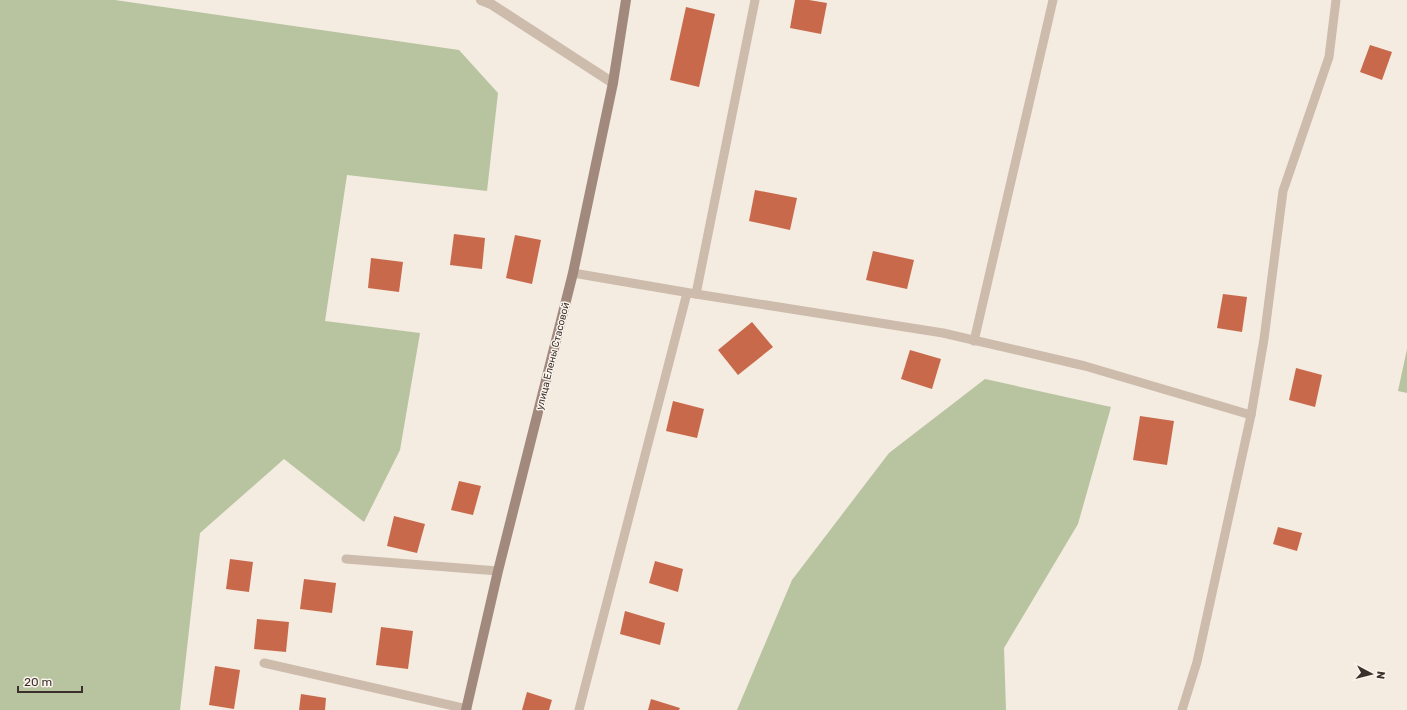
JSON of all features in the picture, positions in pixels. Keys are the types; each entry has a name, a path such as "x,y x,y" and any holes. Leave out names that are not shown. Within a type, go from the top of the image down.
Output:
{"main road":[{"name":"улица Елены Стасовой","path":"466,710 498,571 573,273 613,83 626,0"}],"street":[{"path":"481,0 492,4 613,83"}],"lane":[{"path":"579,710 691,294 755,0"},
{"path":"974,340 1052,0"},
{"path":"1182,710 1197,662 1251,415 1264,339 1283,191 1329,57 1336,0"},
{"path":"573,273 691,294 943,333 1085,366 1251,415"},
{"path":"346,559 498,571"},
{"path":"264,663 466,710"}],"green space":[{"path":"0,0 115,0 459,50 498,93 487,191 347,175 325,321 420,333 400,450 364,522 284,459 200,533 180,710 0,710"},
{"path":"1407,349 1407,393 1398,391"},
{"path":"985,379 1111,407 1078,524 1004,648 1006,710 737,710 792,580 889,453"}],"building":[{"path":"795,0 809,0 827,3 821,34 790,28"},
{"path":"686,7 715,14 699,87 670,80"},
{"path":"1370,45 1392,52 1382,80 1360,72"},
{"path":"755,190 797,198 790,230 749,221"},
{"path":"454,234 485,238 482,269 450,265"},
{"path":"515,235 541,240 532,284 506,278"},
{"path":"873,251 914,260 907,289 866,280"},
{"path":"371,258 403,262 399,292 368,288"},
{"path":"1223,294 1247,297 1242,332 1217,328"},
{"path":"752,322 773,347 738,375 718,350"},
{"path":"910,350 941,359 932,389 901,379"},
{"path":"1296,368 1322,375 1315,407 1289,400"},
{"path":"673,401 704,409 697,438 666,431"},
{"path":"1140,416 1174,421 1167,465 1133,460"},
{"path":"459,481 481,486 473,515 451,510"},
{"path":"394,516 425,524 417,553 387,546"},
{"path":"1278,527 1302,533 1297,551 1273,544"},
{"path":"230,559 253,562 249,592 226,589"},
{"path":"655,561 683,569 678,592 649,583"},
{"path":"304,579 336,583 332,613 300,609"},
{"path":"625,611 665,623 660,645 620,634"},
{"path":"257,619 289,622 286,652 254,649"},
{"path":"381,627 413,631 408,669 376,665"},
{"path":"215,666 240,670 234,709 209,705"},
{"path":"527,692 552,700 549,710 522,710"},
{"path":"301,694 326,698 325,710 299,710"},
{"path":"651,699 680,708 679,710 648,710"}]}
